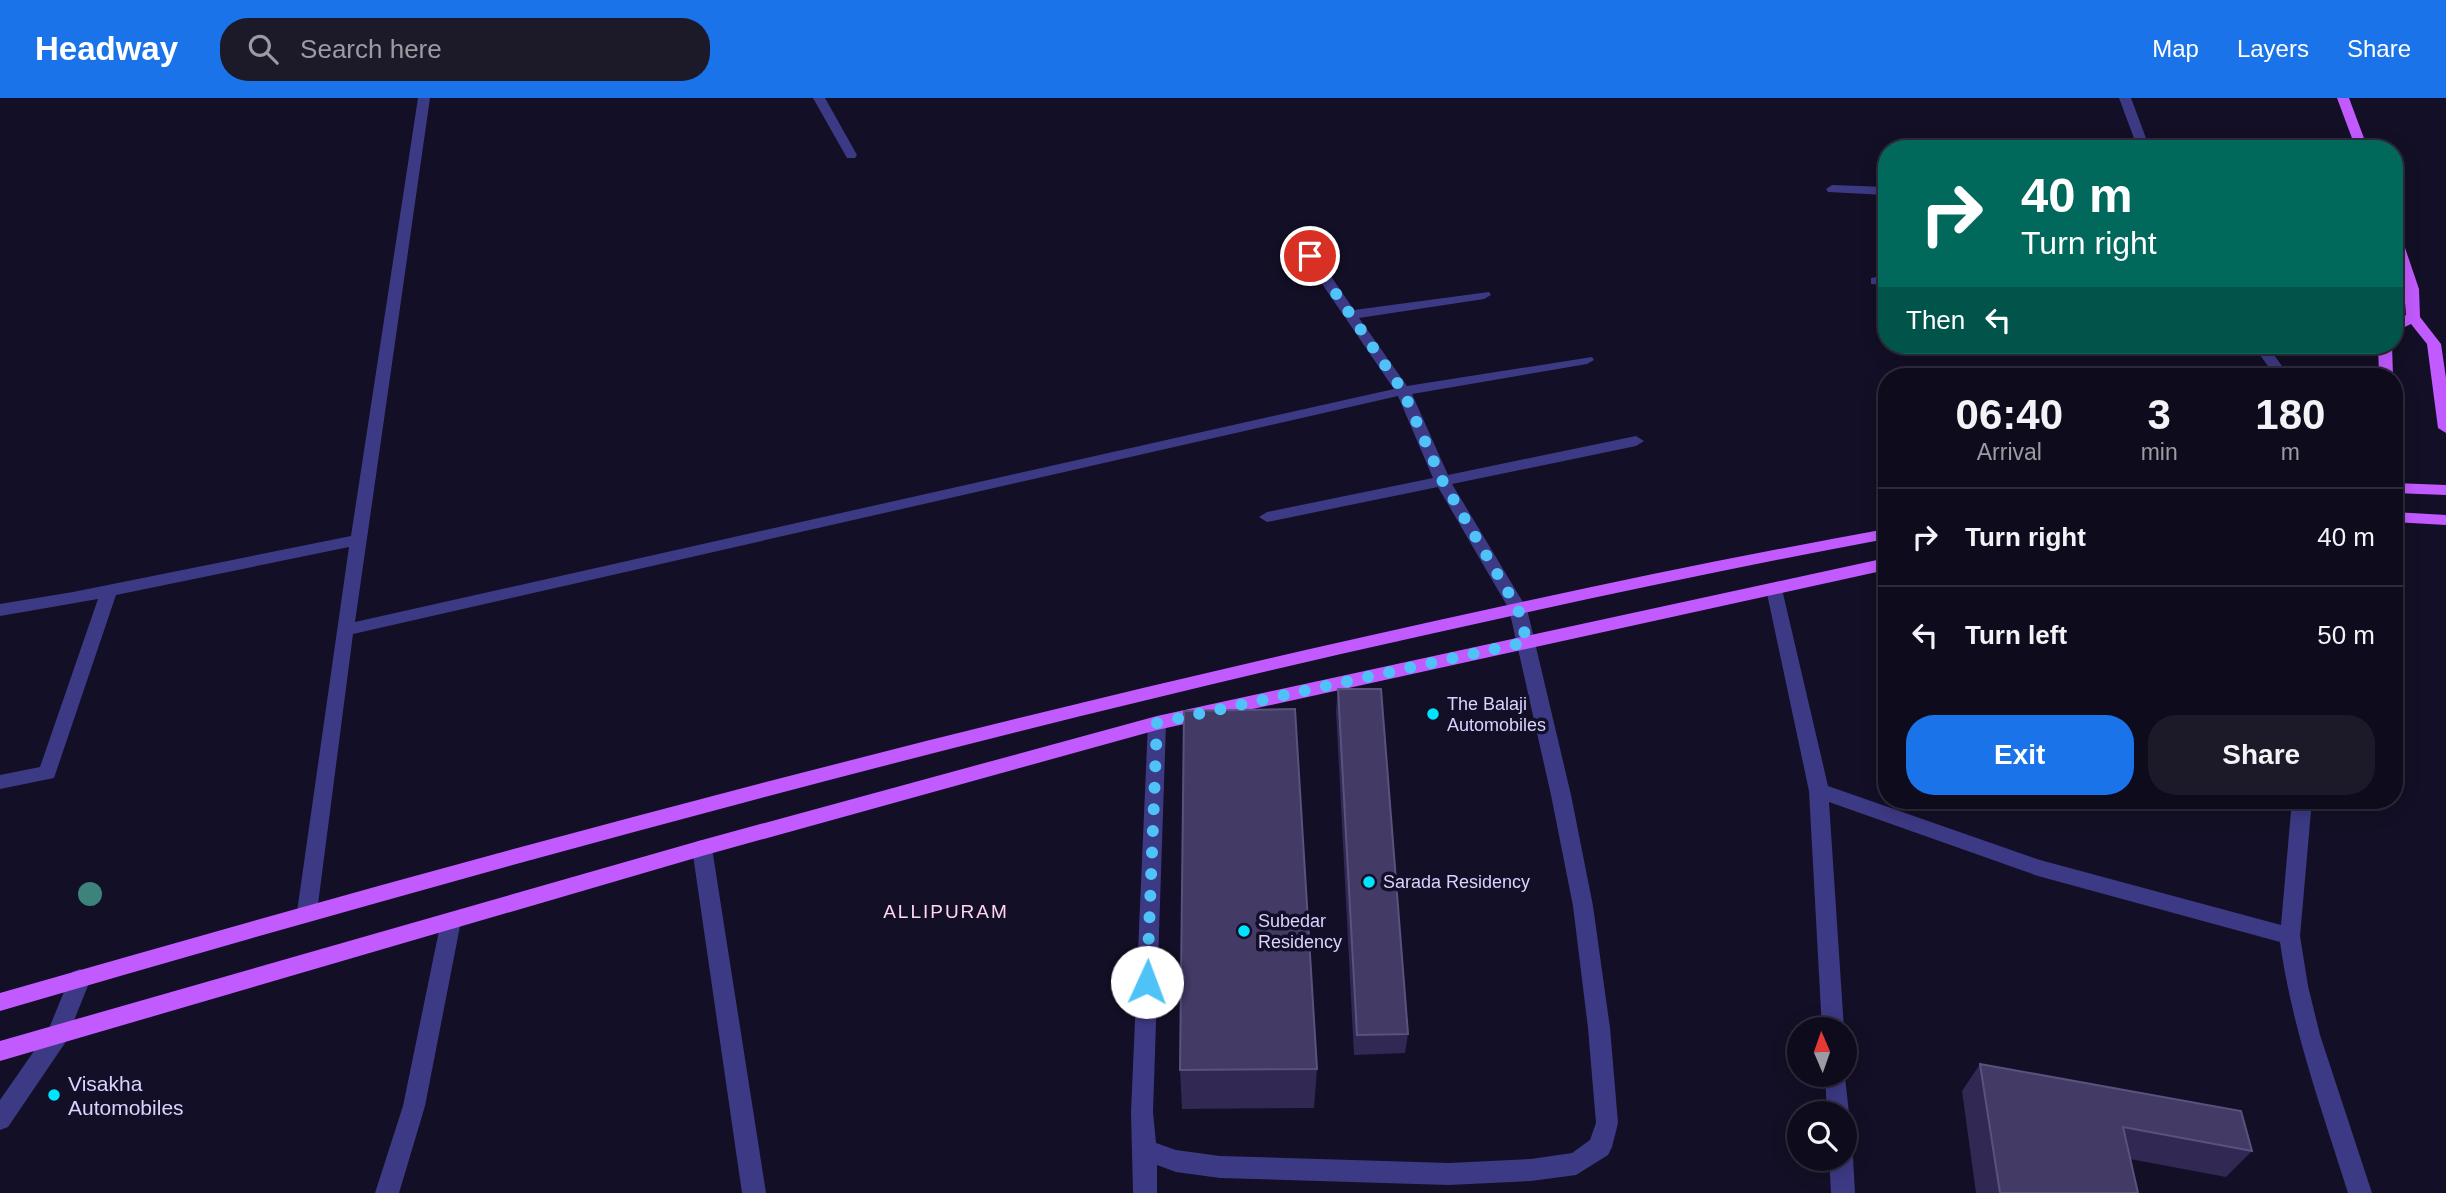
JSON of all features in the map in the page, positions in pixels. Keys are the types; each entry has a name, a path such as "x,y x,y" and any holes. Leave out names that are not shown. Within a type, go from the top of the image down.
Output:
{"main road":[{"path":"2343,98 2359,140"},
{"path":"2403,261 2412,289 2413,317 2434,344 2446,428"},
{"path":"2403,323 2413,317"},
{"path":"2403,488 2446,490"},
{"path":"2403,517 2446,520"},
{"path":"0,1002 307,912 879,758 1161,688 1643,580 1878,536"},
{"path":"0,1051 702,848 1157,723 1878,566"}],"street":[{"path":"307,912 345,630 424,98"},
{"path":"819,98 851,155"},
{"path":"2125,98 2141,140"},
{"path":"1832,188 1878,191"},
{"path":"1145,1150 1176,1161 1220,1167 1449,1174 1531,1170 1576,1164 1600,1147 1607,1123 1599,1028 1583,906 1518,609 1442,480 1403,391 1310,256"},
{"path":"1350,315 1484,295"},
{"path":"2266,354 2275,366"},
{"path":"345,630 1403,391 1587,360"},
{"path":"1267,517 1636,441"},
{"path":"0,610 358,540"},
{"path":"1774,589 1819,791 1832,1017"},
{"path":"0,782 47,773 108,591"},
{"path":"1145,1193 1143,1099 1157,723"},
{"path":"1819,791 2038,868 2290,936"},
{"path":"2301,809 2290,936 2297,986 2309,1035 2360,1193"},
{"path":"702,848 754,1193"},
{"path":"387,1193 414,1105 452,921"},
{"path":"0,1119 57,1035 80,978"},
{"path":"1842,1171 1843,1193"}],"building":[{"name":"Sarada Residency","path":"1338,689 1381,689 1408,1034 1357,1035"},
{"name":"Subedar Residency","path":"1295,709 1317,1069 1180,1070 1184,711"},
{"path":"1980,1064 2241,1111 2252,1151 2123,1127 2138,1193 2000,1193"}],"place":[{"name":"The Balaji Automobiles","path":"1433,714"},
{"name":"Sarada Residency","path":"1369,882"},
{"name":"Subedar Residency","path":"1244,931"},
{"name":"Visakha Automobiles","path":"54,1095"}],"district":[{"name":"ALLIPURAM","path":"946,911"}],"route":[{"path":"1147,982 1157,723 1527,642 1518,609 1442,480 1403,391 1310,256"}]}
